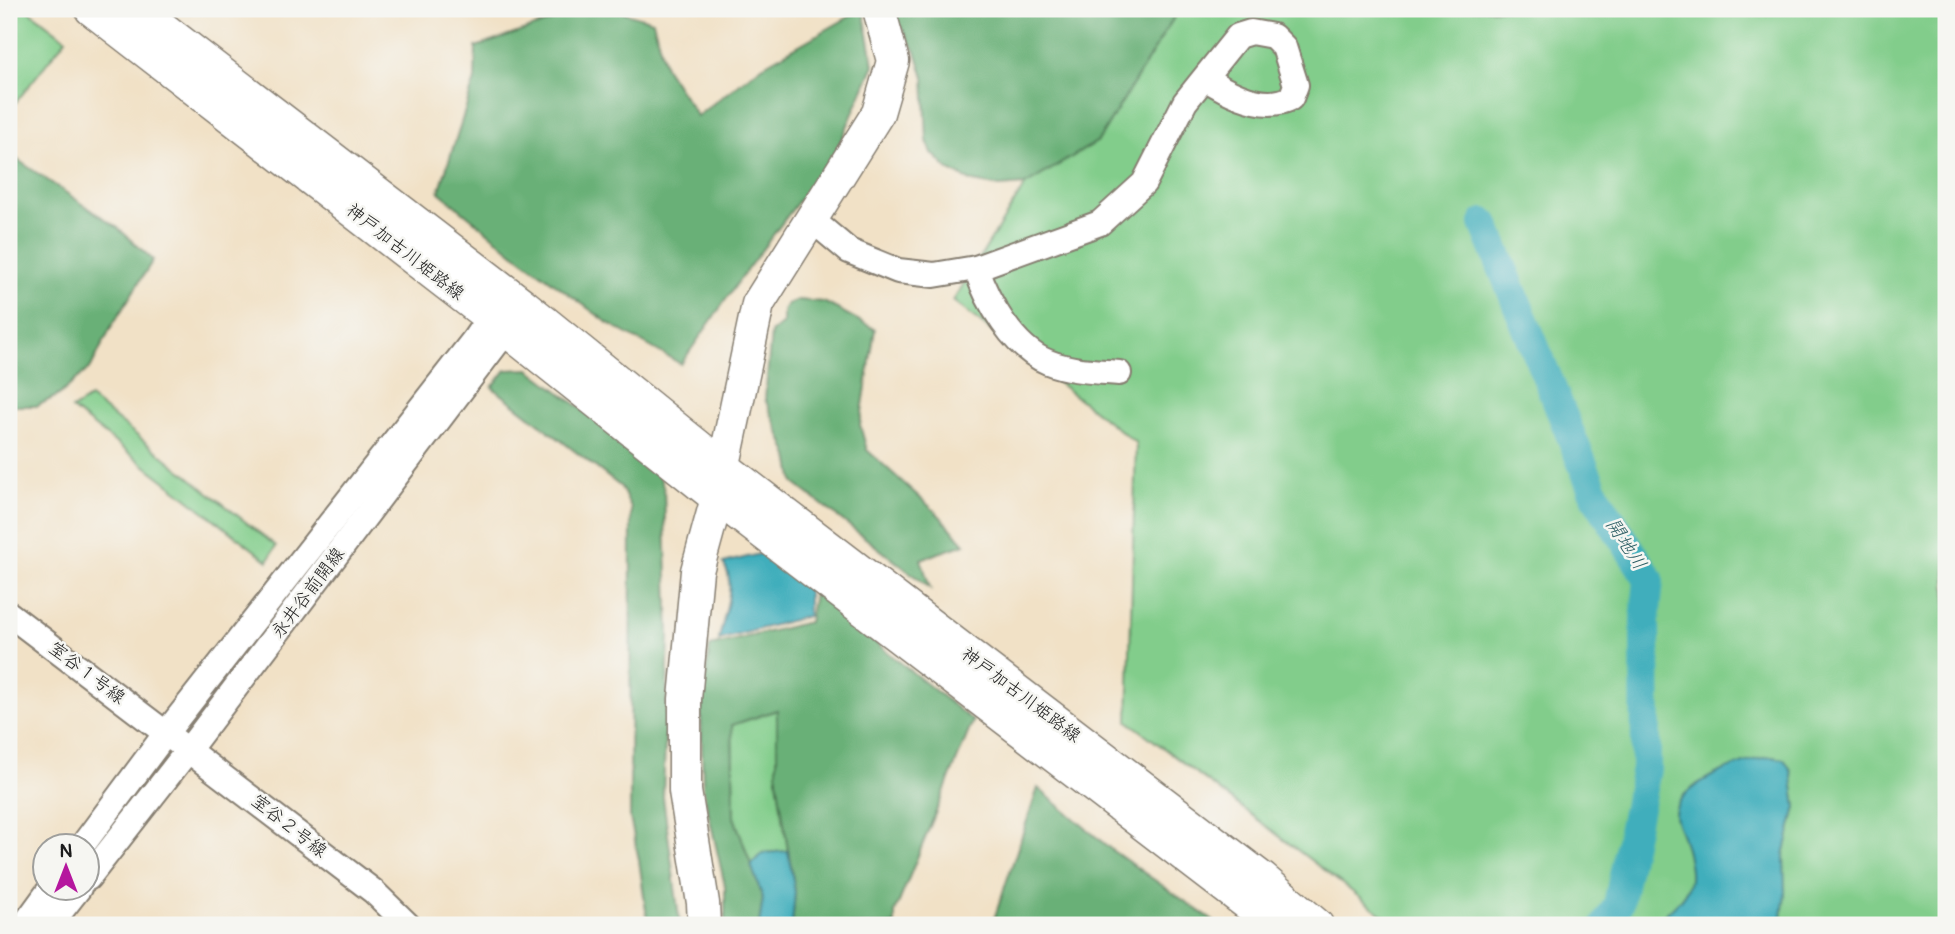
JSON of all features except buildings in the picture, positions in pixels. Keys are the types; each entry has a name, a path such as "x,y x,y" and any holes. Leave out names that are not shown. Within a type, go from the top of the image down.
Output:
{"main road":[{"name":"神戸加古川姫路線","path":"91,9 724,467 1263,879 1317,925"},
{"name":"神戸加古川姫路線","path":"138,9 507,312 717,498 1275,925"},
{"path":"704,925 685,791 685,699 697,571 717,498 758,304 878,113 893,61 879,9"}],"street":[{"path":"811,219 849,251 898,271 934,275 976,268 1100,223 1144,183 1185,102 1205,78"},
{"path":"976,268 982,287 998,317 1020,342 1046,362 1084,371 1119,373"},
{"name":"永井谷前開線","path":"92,832 166,733 473,341 507,312"},
{"name":"永井谷前開線","path":"102,860 189,749 507,312"},
{"name":"室谷１号線","path":"9,614 166,733"},
{"name":"室谷２号線","path":"166,733 373,891 408,925"},
{"path":"24,925 41,902"},
{"path":"50,925 68,902"}],"green space":[{"path":"9,9 27,9 66,39 9,111"},
{"path":"587,9 613,9 653,21 665,67 697,116 762,66 863,9 874,65 837,150 743,275 681,364 608,323 516,255 439,192 475,79 476,47"},
{"path":"890,9 1179,9 1098,141 1025,185 1000,187 973,182 949,170 932,153 927,141 924,77 916,52"},
{"path":"1179,9 1946,9 1946,925 1396,925 1128,721 1136,443 953,301 1025,185 1098,141"},
{"path":"9,154 118,228 153,260 110,329 91,367 59,395 37,406 9,406"},
{"path":"798,300 824,302 875,329 860,425 867,450 937,513 965,544 921,559 930,588 794,483 789,456 765,399 771,333 783,323 783,310 787,304"},
{"path":"529,369 655,464 664,489 669,635 663,797 680,925 648,925 630,818 631,508 621,487 492,387 506,370"},
{"path":"90,398 276,546 268,561 72,409"},
{"path":"814,593 973,721 895,912 895,925 792,925 795,892 777,780 777,710 732,725 734,817 763,898 759,925 725,925 725,886 703,789 701,711 710,646 809,622"},
{"path":"777,710 777,780 788,851 762,853 751,865 734,817 732,725"},
{"path":"1038,788 1113,851 1219,925 992,925"}],"water":[{"path":"763,553 808,588 808,616 719,640 729,590 723,563"},
{"path":"1772,757 1784,759 1791,770 1796,807 1784,855 1785,893 1781,925 1654,925 1681,899 1690,879 1687,851 1675,818 1678,804 1699,783 1714,775 1746,762"},
{"path":"788,851 795,892 792,925 759,925 763,898 751,865 762,853"}],"waterway":[{"name":"開地川","path":"1484,223 1596,497 1649,579 1645,621 1646,769 1618,905 1606,925"}]}
